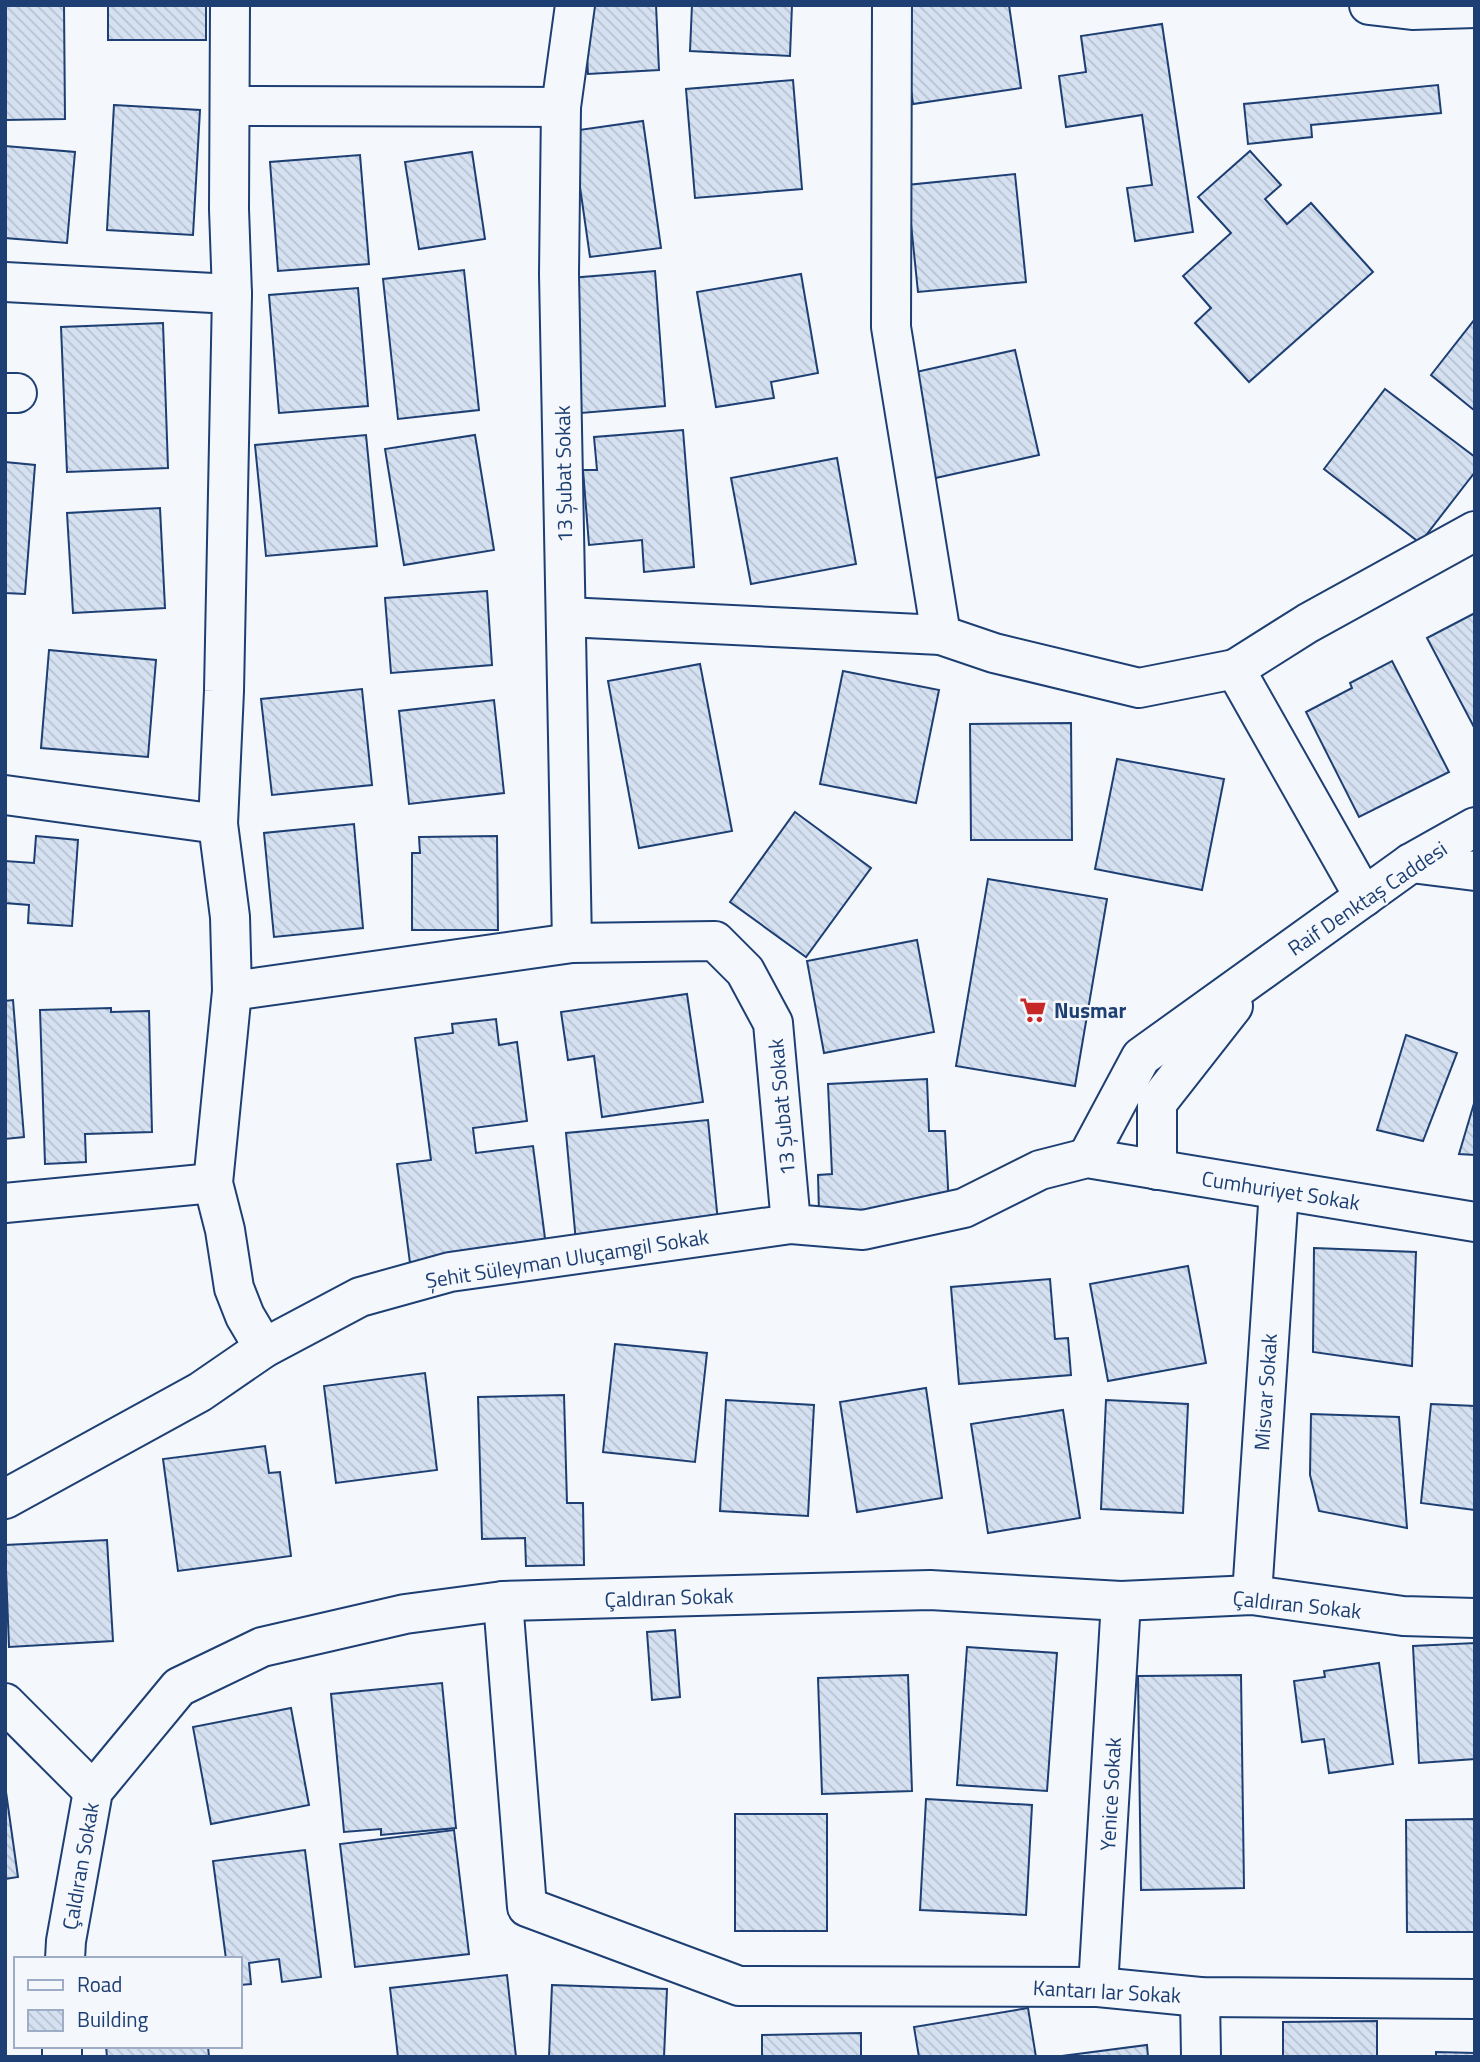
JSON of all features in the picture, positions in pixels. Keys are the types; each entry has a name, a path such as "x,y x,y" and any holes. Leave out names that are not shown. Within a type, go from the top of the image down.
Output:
{"street":[{"path":"230,5 229,209 232,294 224,691 218,824 230,917 232,991 213,1183 225,1230 234,1288 245,1316 264,1348"},
{"name":"13 Şubat Sokak","path":"572,943 559,274 561,107 575,5"},
{"path":"892,5 891,327 941,635"},
{"path":"1369,5 1412,10 1475,8"},
{"path":"231,106 561,107"},
{"path":"5,282 232,294"},
{"path":"566,617 941,635 994,653 1139,688 1235,669 1308,623 1475,531"},
{"path":"1235,669 1364,897"},
{"path":"5,795 218,824"},
{"name":"Raif Denktaş Caddesi","path":"1087,1158 1141,1057 1411,863 1475,827"},
{"path":"1411,863 1475,872"},
{"name":"13 Şubat Sokak","path":"232,991 572,943 715,941 745,971 773,1023 791,1224"},
{"name":"Raif Denktaş Caddesi","path":"1157,1170 1157,1103 1260,971"},
{"name":"Şehit Süleyman Uluçamgil Sokak","path":"5,1499 200,1392 264,1348 360,1297 450,1272 791,1224 863,1230 964,1208 1040,1170 1087,1158"},
{"name":"Cumhuriyet Sokak","path":"1087,1158 1475,1222"},
{"path":"5,1203 213,1183"},
{"name":"Misvar Sokak","path":"1252,1595 1279,1190"},
{"name":"Çaldıran Sokak","path":"65,1957 93,1791 179,1687 262,1647 405,1614 503,1601 930,1590 1121,1601 1252,1595 1403,1616 1475,1618"},
{"name":"Kantarı lar Sokak","path":"503,1601 527,1907 739,1986 1098,1987 1200,1997 1475,1999"},
{"name":"Yenice Sokak","path":"1098,1987 1121,1601"},
{"path":"5,1703 93,1791"},
{"path":"1200,1997 1201,2057"}],"building":[{"path":"5,5 64,5 65,119 5,120"},
{"path":"108,5 206,5 206,40 108,40"},
{"path":"584,5 656,5 659,70 588,74"},
{"path":"692,5 792,5 790,56 690,51"},
{"path":"899,5 1009,5 1021,88 913,104"},
{"path":"1162,24 1193,232 1135,241 1127,188 1152,185 1142,115 1066,127 1059,76 1086,72 1081,36"},
{"path":"793,80 802,189 695,198 686,89"},
{"path":"1438,85 1441,113 1311,125 1312,137 1248,144 1244,104"},
{"path":"114,105 200,110 193,235 107,230"},
{"path":"643,121 661,248 590,257 572,131"},
{"path":"5,146 75,152 67,243 5,238"},
{"path":"1250,151 1281,185 1265,199 1287,224 1311,203 1373,272 1249,382 1195,323 1211,308 1183,276 1231,233 1198,197"},
{"path":"472,152 485,239 419,249 405,162"},
{"path":"360,155 369,264 278,271 270,162"},
{"path":"1015,174 1026,282 918,292 907,185"},
{"path":"464,270 479,410 398,419 383,279"},
{"path":"655,271 665,406 581,413 570,278"},
{"path":"801,274 818,373 771,382 774,398 716,407 697,292"},
{"path":"358,288 368,406 279,413 269,295"},
{"path":"1475,319 1475,411 1431,375"},
{"path":"163,323 168,468 67,472 61,327"},
{"path":"1015,350 1039,455 931,479 907,374"},
{"path":"1385,389 1475,457 1475,472 1420,543 1324,469"},
{"path":"683,430 694,567 644,572 642,540 589,545 583,470 597,470 594,437"},
{"path":"366,435 377,546 266,556 255,445"},
{"path":"475,435 494,550 404,565 385,449"},
{"path":"837,458 856,564 751,584 731,478"},
{"path":"5,462 35,465 25,594 5,593"},
{"path":"160,508 165,608 73,613 67,513"},
{"path":"487,591 492,665 391,673 385,598"},
{"path":"1475,613 1475,729 1427,638"},
{"path":"49,650 156,660 148,757 41,748"},
{"path":"1392,661 1449,772 1359,817 1306,712 1352,688 1350,683"},
{"path":"700,664 732,831 639,848 608,681"},
{"path":"843,671 939,690 916,803 820,784"},
{"path":"362,689 372,785 272,795 261,699"},
{"path":"494,700 504,793 409,804 399,711"},
{"path":"1071,723 1072,840 971,840 970,724"},
{"path":"1117,759 1224,779 1202,890 1095,869"},
{"path":"795,812 871,868 806,957 730,902"},
{"path":"354,824 363,928 274,937 264,833"},
{"path":"36,836 78,840 72,926 28,923 29,905 5,903 5,861 34,863"},
{"path":"497,836 498,930 412,930 412,853 420,853 419,837"},
{"path":"988,879 1107,899 1075,1086 956,1066"},
{"path":"917,940 934,1032 824,1053 807,961"},
{"path":"687,994 703,1102 602,1117 594,1056 568,1060 561,1012"},
{"path":"13,1000 24,1137 5,1139 5,1001"},
{"path":"111,1008 111,1012 149,1011 152,1132 85,1134 86,1162 45,1164 40,1010"},
{"path":"496,1019 499,1045 517,1042 527,1121 473,1128 476,1153 533,1146 546,1246 410,1263 397,1164 431,1160 415,1038 453,1033 452,1024"},
{"path":"1406,1035 1457,1053 1423,1141 1377,1130"},
{"path":"927,1079 929,1131 945,1131 949,1206 819,1212 818,1175 832,1174 828,1084"},
{"path":"1475,1100 1475,1155 1459,1154"},
{"path":"708,1120 719,1232 576,1242 566,1133"},
{"path":"1314,1248 1416,1252 1412,1366 1313,1352"},
{"path":"1188,1266 1206,1363 1108,1381 1090,1284"},
{"path":"1050,1279 1055,1339 1068,1338 1071,1375 959,1384 951,1287"},
{"path":"615,1344 707,1353 695,1462 603,1452"},
{"path":"425,1373 437,1470 336,1483 324,1386"},
{"path":"926,1388 942,1498 857,1512 840,1402"},
{"path":"564,1395 567,1503 583,1503 584,1565 526,1566 525,1538 482,1539 478,1397"},
{"path":"726,1400 814,1405 808,1516 720,1511"},
{"path":"1106,1400 1188,1404 1183,1513 1101,1509"},
{"path":"1431,1404 1475,1406 1475,1510 1421,1503"},
{"path":"1063,1410 1080,1518 988,1533 971,1424"},
{"path":"1311,1414 1399,1417 1407,1528 1319,1511 1310,1475"},
{"path":"265,1446 269,1473 280,1472 291,1556 178,1571 163,1459"},
{"path":"107,1540 113,1641 9,1647 5,1545"},
{"path":"675,1630 680,1697 652,1700 647,1632"},
{"path":"1475,1643 1475,1759 1419,1763 1413,1646"},
{"path":"967,1647 1057,1653 1047,1791 957,1785"},
{"path":"1379,1663 1393,1764 1329,1773 1324,1739 1302,1742 1294,1681 1325,1677 1324,1671"},
{"path":"908,1675 912,1791 822,1794 818,1678"},
{"path":"1241,1675 1244,1888 1141,1890 1138,1676"},
{"path":"442,1683 456,1828 381,1835 381,1829 344,1832 331,1694"},
{"path":"291,1708 309,1805 211,1824 193,1727"},
{"path":"5,1785 18,1877 5,1879"},
{"path":"926,1799 1032,1805 1026,1915 920,1910"},
{"path":"735,1814 827,1814 827,1931 735,1931"},
{"path":"1475,1819 1475,1932 1407,1932 1406,1820"},
{"path":"454,1830 469,1954 355,1967 340,1844"},
{"path":"305,1850 321,1977 282,1982 279,1959 249,1963 251,1984 242,1985 242,1957 226,1957 213,1861"},
{"path":"507,1975 516,2057 398,2057 390,1988"},
{"path":"552,1985 667,1989 664,2057 549,2057"},
{"path":"1028,2008 1036,2057 919,2057 914,2027"},
{"path":"1377,2021 1377,2057 1283,2057 1283,2022"},
{"path":"861,2033 861,2057 762,2057 762,2035"},
{"path":"1147,2045 1148,2057 1054,2057"},
{"path":"106,2048 208,2048 209,2057 107,2057"},
{"path":"1436,2052 1475,2053 1475,2057 1436,2057"}],"place":[{"name":"Nusmar","path":"1033,1010"}]}
